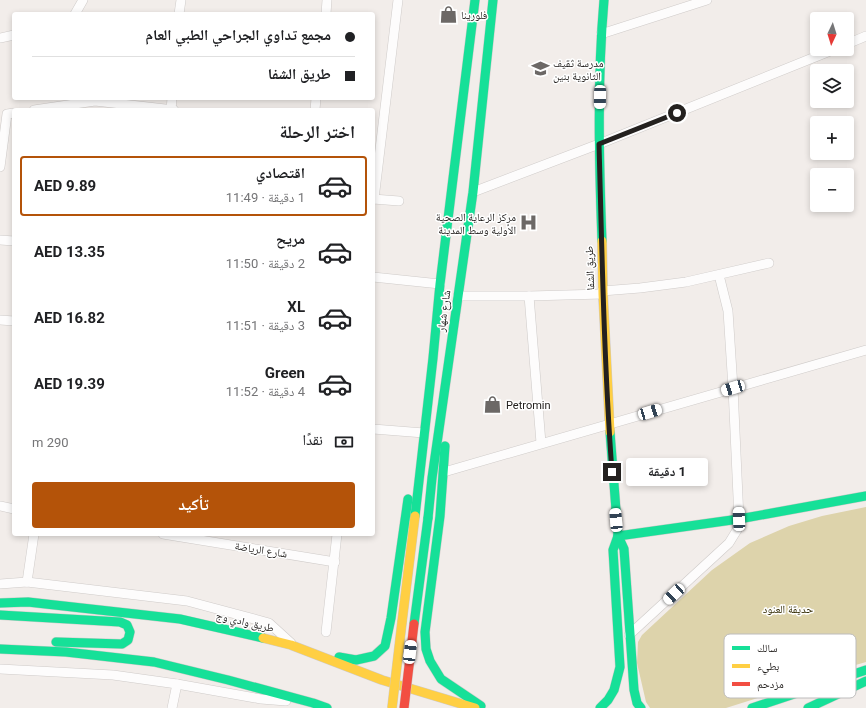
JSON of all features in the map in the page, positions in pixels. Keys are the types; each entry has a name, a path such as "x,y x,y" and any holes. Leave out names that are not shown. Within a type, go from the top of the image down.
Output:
{"main road":[{"name":"شارع شهار","path":"392,708 415,516 440,284 475,0"},
{"name":"شارع شهار","path":"404,708 446,383 473,192 493,0"},
{"name":"طريق الشفا","path":"604,0 601,34 599,144 603,292 609,425 618,536"},
{"path":"446,383 444,472 440,522 425,632 426,649 430,662 441,679 484,708"},
{"path":"307,651 356,660 374,656 385,646 391,618 415,442 424,433"},
{"path":"618,536 739,519 866,496"},
{"path":"618,536 624,549 634,690 637,703 641,708"},
{"path":"600,708 606,704 618,682 620,667 613,550 618,536"},
{"name":"طريق وادي وج","path":"0,603 28,602 180,620 295,647 382,680 475,708"},
{"path":"0,615 120,622 127,625 130,632 128,640 122,644 47,642"},
{"path":"0,649 66,652 154,662 228,680 327,708"},
{"path":"856,673 866,670"},
{"path":"856,686 866,681"},
{"path":"752,708 782,698"},
{"path":"808,708 829,698"},
{"path":"313,703 322,708"}],"street":[{"path":"76,12 83,0"},
{"path":"179,12 181,0"},
{"path":"326,12 327,0"},
{"path":"375,191 398,0"},
{"path":"601,34 707,0"},
{"path":"0,38 12,36"},
{"path":"854,41 866,36"},
{"path":"473,192 599,144 818,56"},
{"path":"64,108 94,106 132,108"},
{"path":"0,167 7,114 12,113"},
{"path":"375,199 399,201"},
{"path":"0,240 12,241"},
{"path":"458,296 529,296 603,292 678,283 769,263"},
{"path":"629,635 729,543 737,530 739,519 728,312 719,275"},
{"path":"375,277 440,284"},
{"path":"529,296 541,443"},
{"path":"0,320 12,321"},
{"path":"444,472 866,350"},
{"path":"375,429 424,433"},
{"path":"0,506 12,509"},
{"path":"27,582 34,536"},
{"name":"شارع الرياضة","path":"175,536 335,562"},
{"path":"326,632 337,536"},
{"path":"0,584 27,582 188,601 269,623 295,647"},
{"path":"0,669 113,675 177,684 261,699 313,703"},
{"path":"172,708 177,684"}],"green space":[{"name":"حديقة العنود","path":"866,507 866,662 856,665 856,634 724,634 724,698 758,698 726,708 650,708 646,702 637,663 638,642 642,635 712,570 750,543 789,526 822,516"}],"traffic: fast":[{"path":"415,516 440,284 475,0"},
{"path":"428,518 432,478 473,192 493,0"},
{"path":"602,241 599,151 600,60 604,0"},
{"path":"610,432 618,536 624,549 634,690 637,703 641,708"},
{"path":"445,446 440,516 425,632 426,649 430,661 441,679 481,706"},
{"path":"618,536 739,519 866,496"},
{"path":"339,657 356,660 374,656 385,646 391,618 408,499"},
{"path":"414,624 428,518"},
{"path":"600,708 608,700 614,690 620,667 613,550 618,536"},
{"path":"0,603 28,602 180,619 263,638"},
{"path":"0,615 120,622 127,625 130,632 128,640 122,644 56,642"},
{"path":"0,649 66,652 154,662 228,680 327,708"},
{"path":"856,673 866,670"},
{"path":"856,686 866,681"},
{"path":"752,708 782,698"},
{"path":"808,708 829,698"}],"traffic: slow":[{"path":"602,241 603,294 610,432"},
{"path":"402,622 415,516"},
{"path":"392,708 402,622"},
{"path":"263,638 291,645 382,680 475,708"}],"traffic: jam":[{"path":"404,708 414,624"}],"place":[{"name":"فلورينا","path":"448,15"},
{"name":"مدرسة ثقيف الثانوية بنين","path":"540,69"},
{"name":"مركز الرعاية الصحية الأولية وسط المدينة","path":"529,223"},
{"name":"Petromin","path":"493,405"}],"route":[{"path":"612,472 603,294 599,144 677,113"}]}
